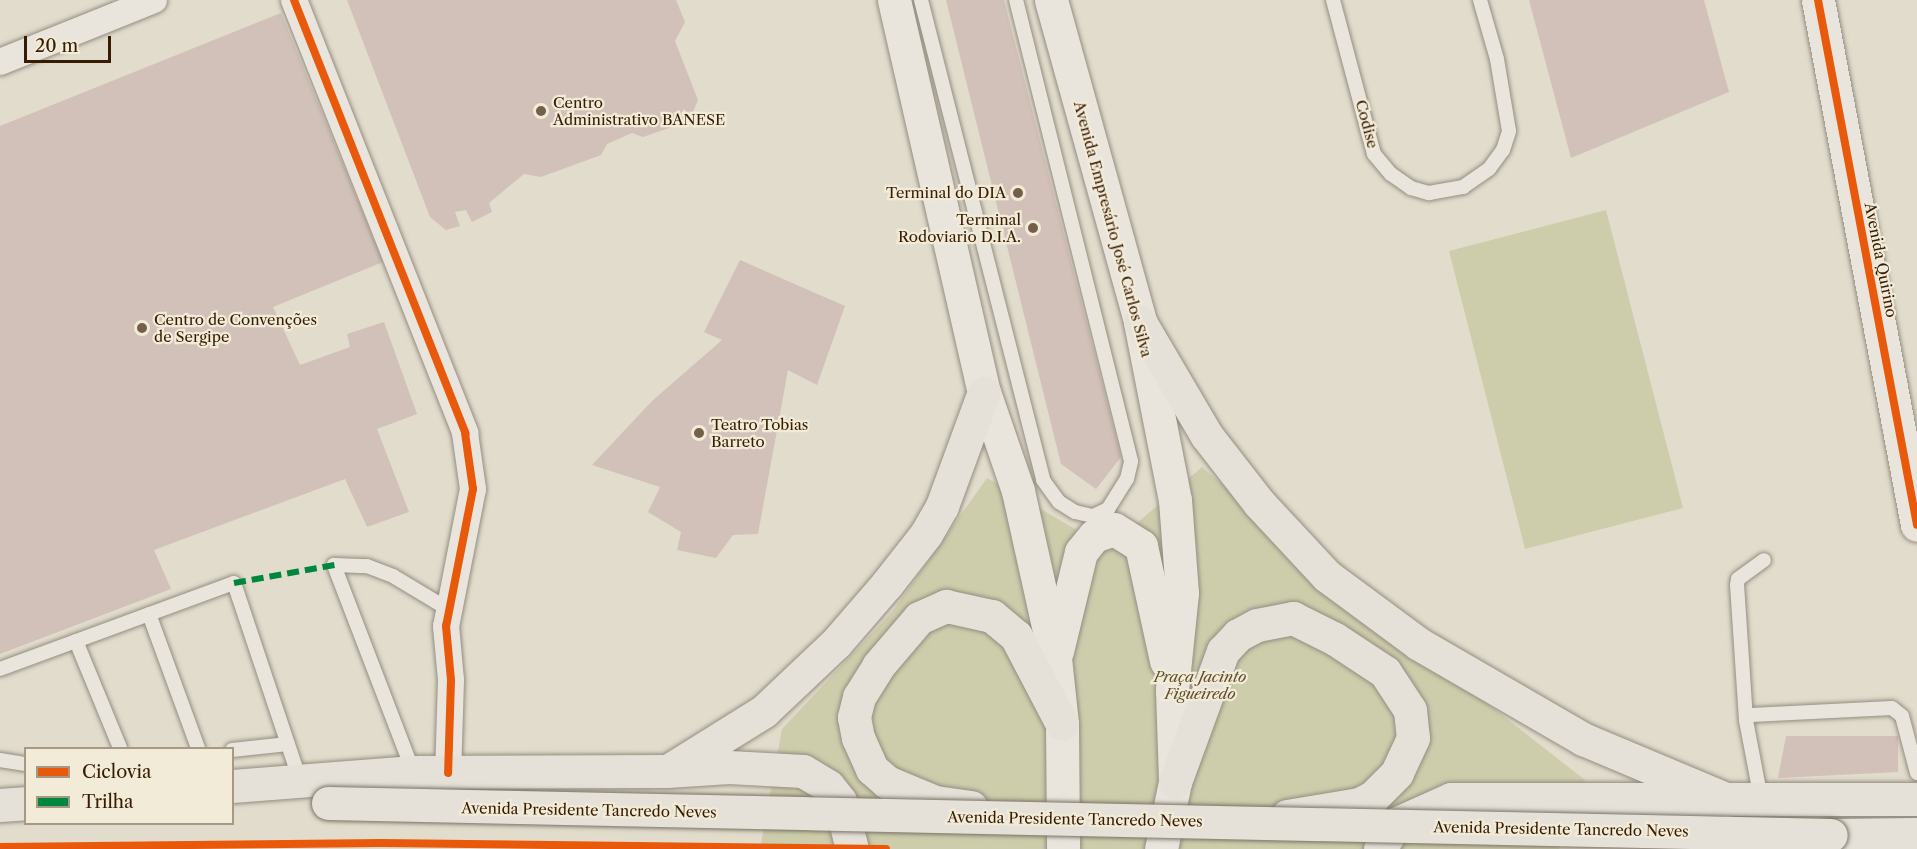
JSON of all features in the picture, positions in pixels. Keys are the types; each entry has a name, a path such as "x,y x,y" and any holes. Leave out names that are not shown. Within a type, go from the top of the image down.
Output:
{"main road":[{"path":"894,0 984,392 1018,491 1055,658 1062,724 1063,849"},
{"name":"Avenida Empresário José Carlos Silva","path":"1052,0 1140,322 1175,500 1182,593 1172,690 1175,782 1161,849"},
{"name":"Avenida Quirino","path":"1818,0 1916,512"},
{"path":"1140,322 1207,436 1259,503 1327,576 1419,644 1583,739 1728,800"},
{"path":"667,771 764,711 836,643 887,584 926,534 942,506 984,392"},
{"path":"1055,658 1081,552 1104,526 1141,546 1172,690"},
{"path":"1027,820 1013,812 935,802 902,790 872,769 863,754 854,717 859,697 908,630 925,614 946,606 992,616 1016,636 1062,724"},
{"path":"1175,782 1223,651 1238,635 1257,625 1293,618 1352,649 1385,672 1410,710 1413,738 1397,773 1373,797 1359,804 1257,821"},
{"path":"234,786 413,772 667,771 729,767 803,771 828,786 840,801 852,849"},
{"path":"1380,849 1395,825 1451,799 1917,800"},
{"name":"Avenida Presidente Tancredo Neves","path":"234,804 328,803 1027,820 1257,821 1831,835 1917,834"},
{"path":"0,805 24,804"}],"street":[{"path":"0,62 154,0"},
{"path":"294,0 465,433 473,489 446,626 451,680 448,772"}],"lane":[{"path":"921,0 1043,480 1059,502 1104,526 1127,479 1131,461 1016,0"},
{"name":"Codise","path":"1333,0 1374,154 1391,174 1411,188 1430,194 1463,187 1489,169 1503,150 1509,131 1497,59 1479,0"},
{"path":"1761,800 1746,720 1737,585 1738,579 1764,560"},
{"path":"413,772 334,565 367,566 393,576 448,609"},
{"path":"0,669 234,583 300,781"},
{"path":"149,614 198,747"},
{"path":"76,641 120,747"},
{"path":"1746,720 1750,716 1892,708 1902,716 1917,773"},
{"path":"234,750 288,744"},
{"path":"0,760 24,764"}],"green space":[{"path":"1606,210 1683,508 1525,549 1449,251"},
{"name":"Praça Jacinto Figueiredo","path":"1202,467 1383,622 1585,780 1559,849 760,849 782,729 892,612 987,478 1108,548"}],"building":[{"name":"Centro Administrativo BANESE","path":"347,0 676,0 685,22 675,41 698,100 689,121 643,137 632,133 607,144 601,155 541,177 524,174 489,203 492,212 472,222 466,210 455,212 460,226 446,230 430,217"},
{"name":"Terminal Rodoviario D.I.A.","path":"946,0 1004,0 1121,457 1096,489 1061,464"},
{"path":"1529,0 1704,0 1729,92 1571,158"},
{"name":"Centro de Convenções de Sergipe","path":"281,13 383,262 273,307 300,365 350,347 347,334 384,322 417,414 377,429 409,512 367,527 345,479 154,550 171,589 0,654 0,126"},
{"name":"Teatro Tobias Barreto","path":"740,260 845,306 817,385 788,370 758,534 733,535 716,558 677,550 681,532 648,512 660,487 592,465 652,401 722,340 704,332"},
{"path":"1786,736 1898,736 1898,772 1778,778"}],"marked path":[{"path":"234,583 334,565"}],"cycle path":[{"path":"294,0 465,433 473,489 446,626 451,680 448,773"},
{"path":"1818,0 1917,525"},
{"path":"0,847 382,843 886,849"}],"place":[{"name":"Centro Administrativo BANESE","path":"541,111"},
{"name":"Terminal do DIA","path":"1018,193"},
{"name":"Terminal Rodoviario D.I.A.","path":"1033,228"},
{"name":"Centro de Convenções de Sergipe","path":"142,328"},
{"name":"Teatro Tobias Barreto","path":"699,433"}]}
